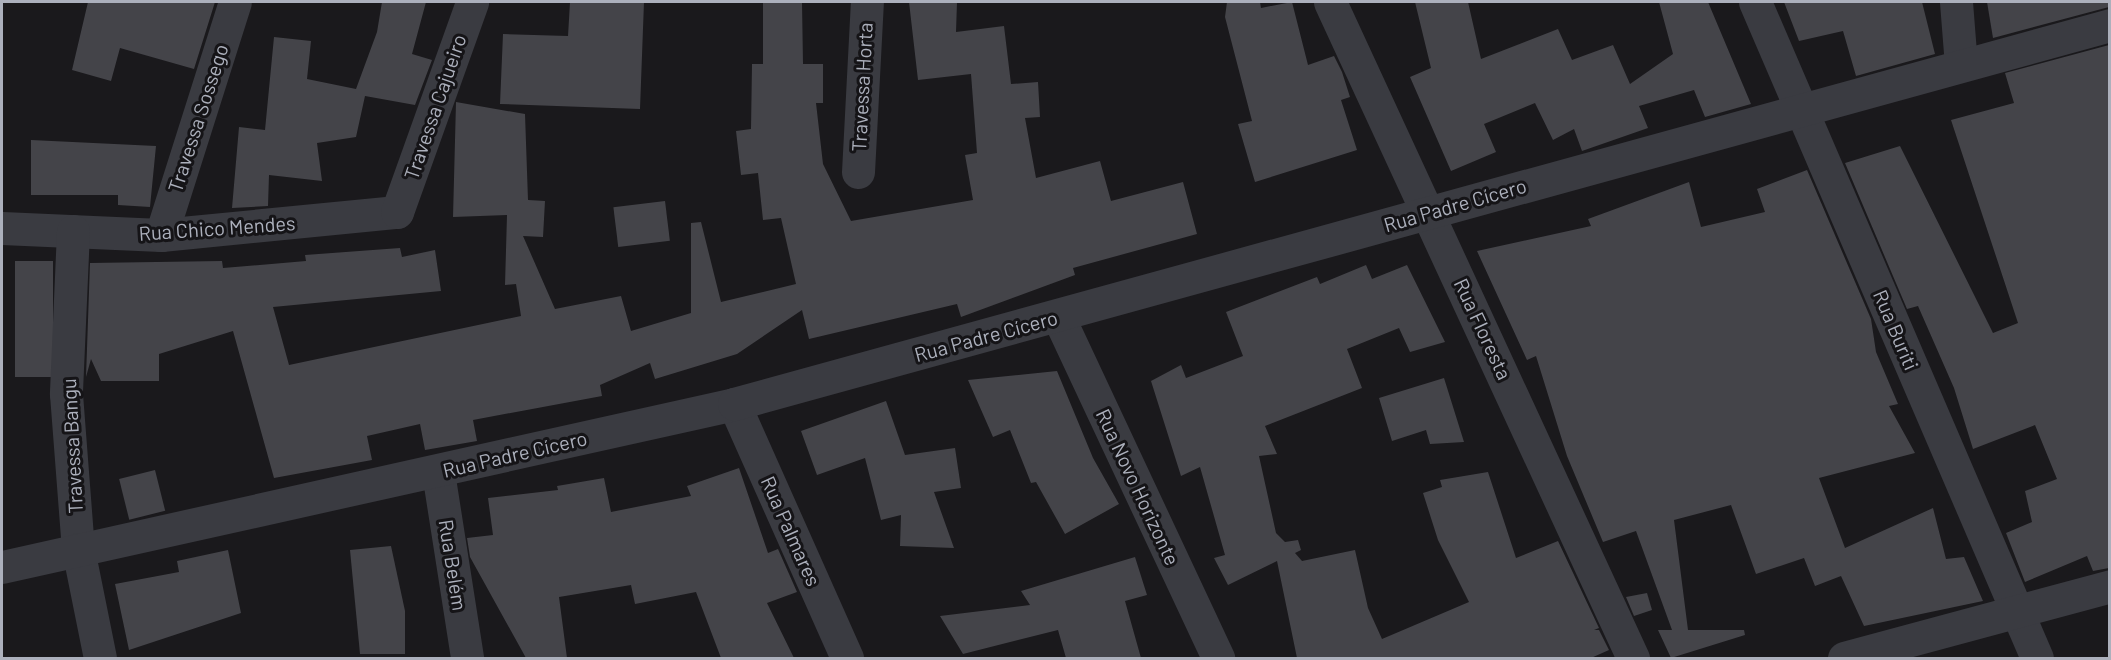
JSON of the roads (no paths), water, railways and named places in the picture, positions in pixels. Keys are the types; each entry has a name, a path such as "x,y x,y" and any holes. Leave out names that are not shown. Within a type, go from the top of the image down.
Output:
{"street":[{"name":"Travessa Sossego","path":"161,235 235,2"},
{"name":"Travessa Cajueiro","path":"397,212 472,2"},
{"name":"Travessa Horta","path":"858,172 867,2"},
{"name":"Rua Floresta","path":"1330,2 1633,658"},
{"name":"Rua Buriti","path":"1755,2 2037,658"},
{"path":"1956,2 1961,65"},
{"name":"Rua Padre Cícero","path":"2,567 438,472 734,404 1428,213 1800,106 2109,25"},
{"name":"Rua Chico Mendes","path":"2,228 161,235 397,212"},
{"name":"Travessa Bangu","path":"73,231 66,393 78,549 100,658"},
{"name":"Rua Novo Horizonte","path":"1058,316 1218,658"},
{"name":"Rua Palmares","path":"734,404 847,658"},
{"name":"Rua Belém","path":"438,472 467,658"},
{"path":"1845,658 2018,613 2109,586"}]}
